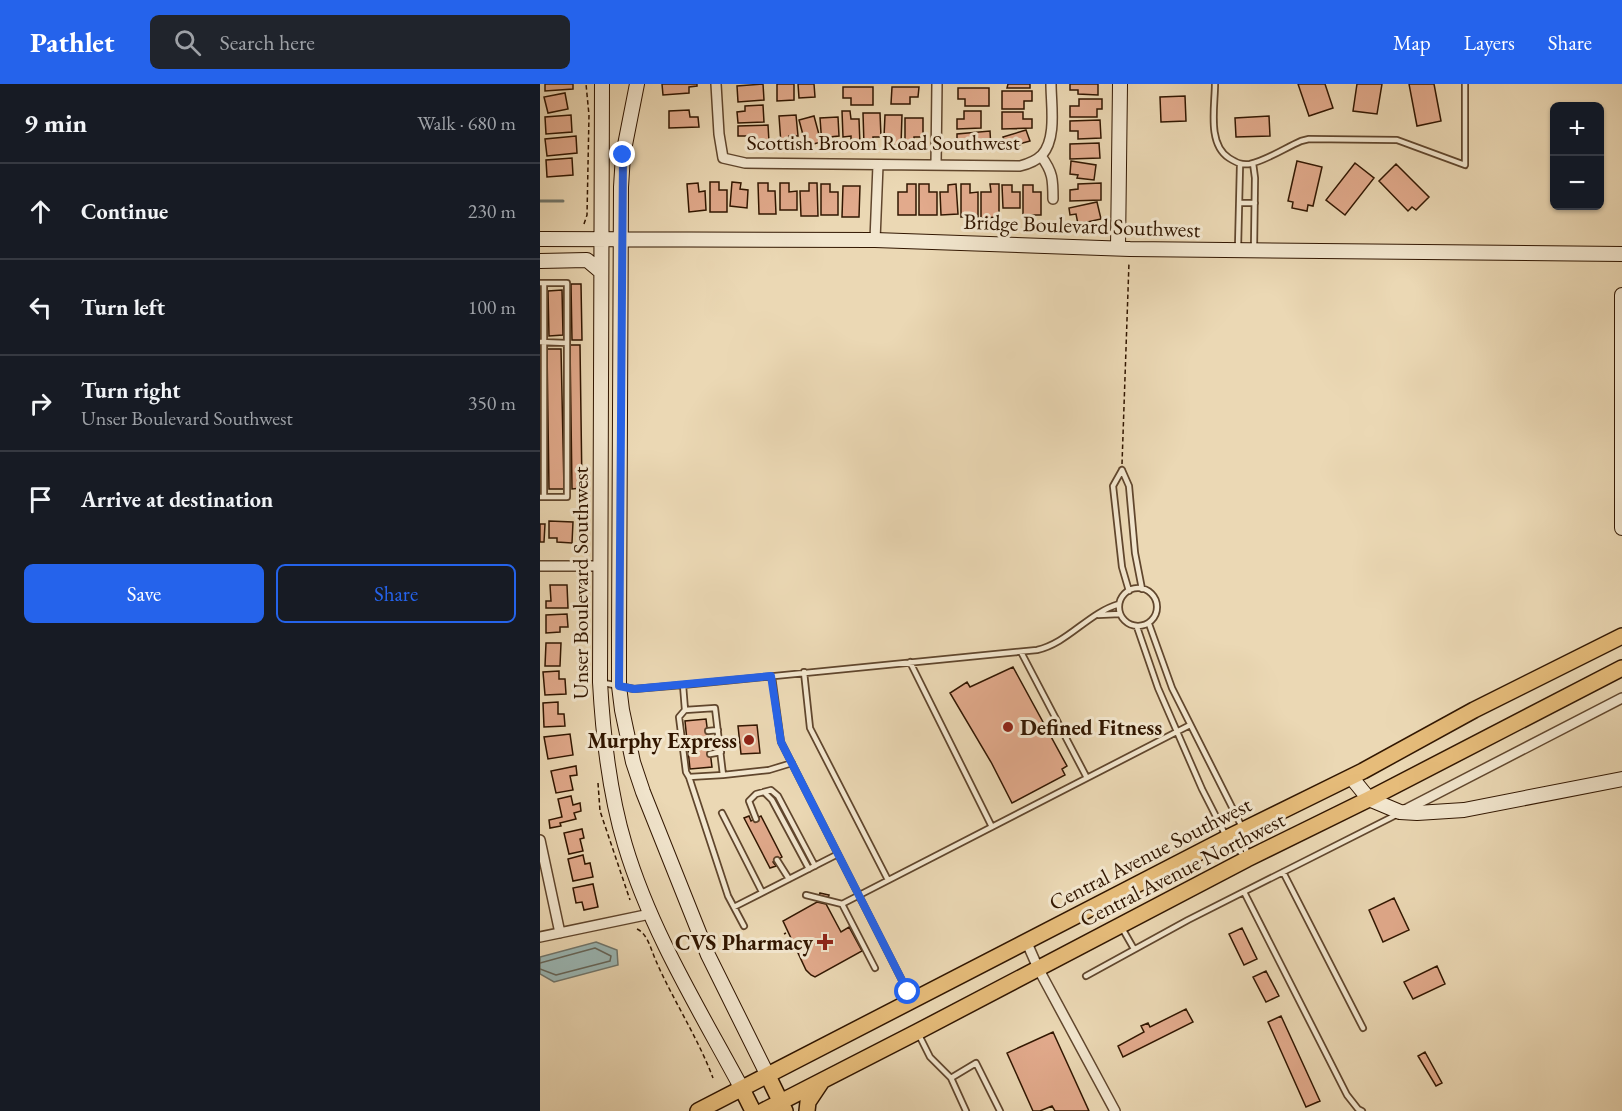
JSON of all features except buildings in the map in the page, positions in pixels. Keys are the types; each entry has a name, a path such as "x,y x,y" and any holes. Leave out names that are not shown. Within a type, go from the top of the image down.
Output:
{"main road":[{"name":"Unser Boulevard Southwest","path":"602,84 600,682 606,758 624,844 650,914 669,956 742,1089"},
{"name":"Unser Boulevard Southwest","path":"637,84 623,155 619,686 625,729 643,792 708,955 768,1076"},
{"path":"1120,84 1124,248"},
{"name":"Bridge Boulevard Southwest","path":"540,239 875,240 1124,248 1622,254"},
{"path":"540,261 587,260 600,271"},
{"path":"1622,295 1622,528"},
{"name":"Central Avenue Southwest","path":"698,1111 1027,943 1243,829 1351,777 1474,710 1622,636"},
{"name":"Central Avenue Northwest","path":"763,1111 783,1106 822,1080 1247,859 1369,799 1622,668"},
{"path":"1351,777 1369,799 1400,813 1464,810 1622,779"},
{"path":"768,1076 783,1106"},
{"path":"807,1111 808,1102 822,1080"},
{"path":"742,1089 753,1111"}],"street":[{"name":"Scottish Broom Road Southwest","path":"716,84 718,134 723,158 745,163 1020,166 1031,163 1041,156"},
{"path":"936,164 937,84"},
{"path":"1051,84 1050,136 1041,156 1050,168 1053,180 1053,199"},
{"path":"875,240 878,165"},
{"path":"540,566 600,566"},
{"path":"1400,813 1622,698"},
{"path":"540,840 560,933"},
{"path":"540,937 650,914"},
{"path":"1027,943 1038,968 1115,1111"}],"lane":[{"path":"1215,84 1214,131 1217,144 1224,155 1240,165 1253,163 1309,139 1397,140 1465,165 1465,84"},
{"path":"1253,163 1254,250"},
{"path":"1238,250 1240,165"},
{"path":"1239,203 1255,203"},
{"path":"542,283 567,283 567,498 542,497 542,342 542,283"},
{"path":"542,342 567,343"},
{"path":"1122,470 1129,486 1135,553 1142,588"},
{"path":"1122,470 1113,486 1122,567 1129,591"},
{"path":"1142,588 1153,595 1158,607 1157,614 1149,624 1137,627 1126,623 1120,614 1119,604 1129,591 1142,588"},
{"path":"600,682 634,689 683,686 1048,647 1095,615 1119,604"},
{"path":"1095,615 1120,614"},
{"path":"1149,624 1172,688 1243,829 1247,859"},
{"path":"1137,627 1158,688 1202,789 1227,838 1247,859"},
{"path":"1021,651 1087,778"},
{"path":"910,662 992,827"},
{"path":"804,672 810,728 888,880"},
{"path":"771,676 781,742 913,1001"},
{"path":"683,686 686,710"},
{"path":"723,775 715,708 686,710 679,717 685,746 686,772 690,777 728,896 744,926"},
{"path":"806,895 842,904 1190,725"},
{"path":"708,731 718,730"},
{"path":"709,744 720,742"},
{"path":"710,754 721,752"},
{"path":"690,777 769,770 792,764"},
{"path":"756,819 749,801 756,794 771,790 778,796 812,867"},
{"path":"722,813 762,892"},
{"path":"1086,976 1400,813"},
{"path":"734,907 838,854"},
{"path":"777,860 789,879"},
{"path":"1283,872 1364,1028"},
{"path":"1244,892 1337,1076 1360,1110"},
{"path":"842,904 875,968"},
{"path":"1121,926 1134,950"},
{"path":"917,1032 930,1057 951,1078 966,1111"},
{"path":"951,1078 976,1063 1000,1111"}],"path":[{"path":"584,224 587,215 589,115 586,84"},
{"path":"1122,470 1124,248"},
{"path":"638,929 646,938 662,976 713,1078"}],"water":[{"path":"596,942 617,950 618,965 554,982 540,974 540,957"}],"waterway":[{"path":"540,201 563,201"}],"place":[{"name":"Defined Fitness","path":"1008,727"},
{"name":"Murphy Express","path":"749,740"},
{"name":"CVS Pharmacy","path":"825,942"}],"route":[{"path":"623,155 619,686 634,689 683,686 771,676 781,742 908,992"}]}
